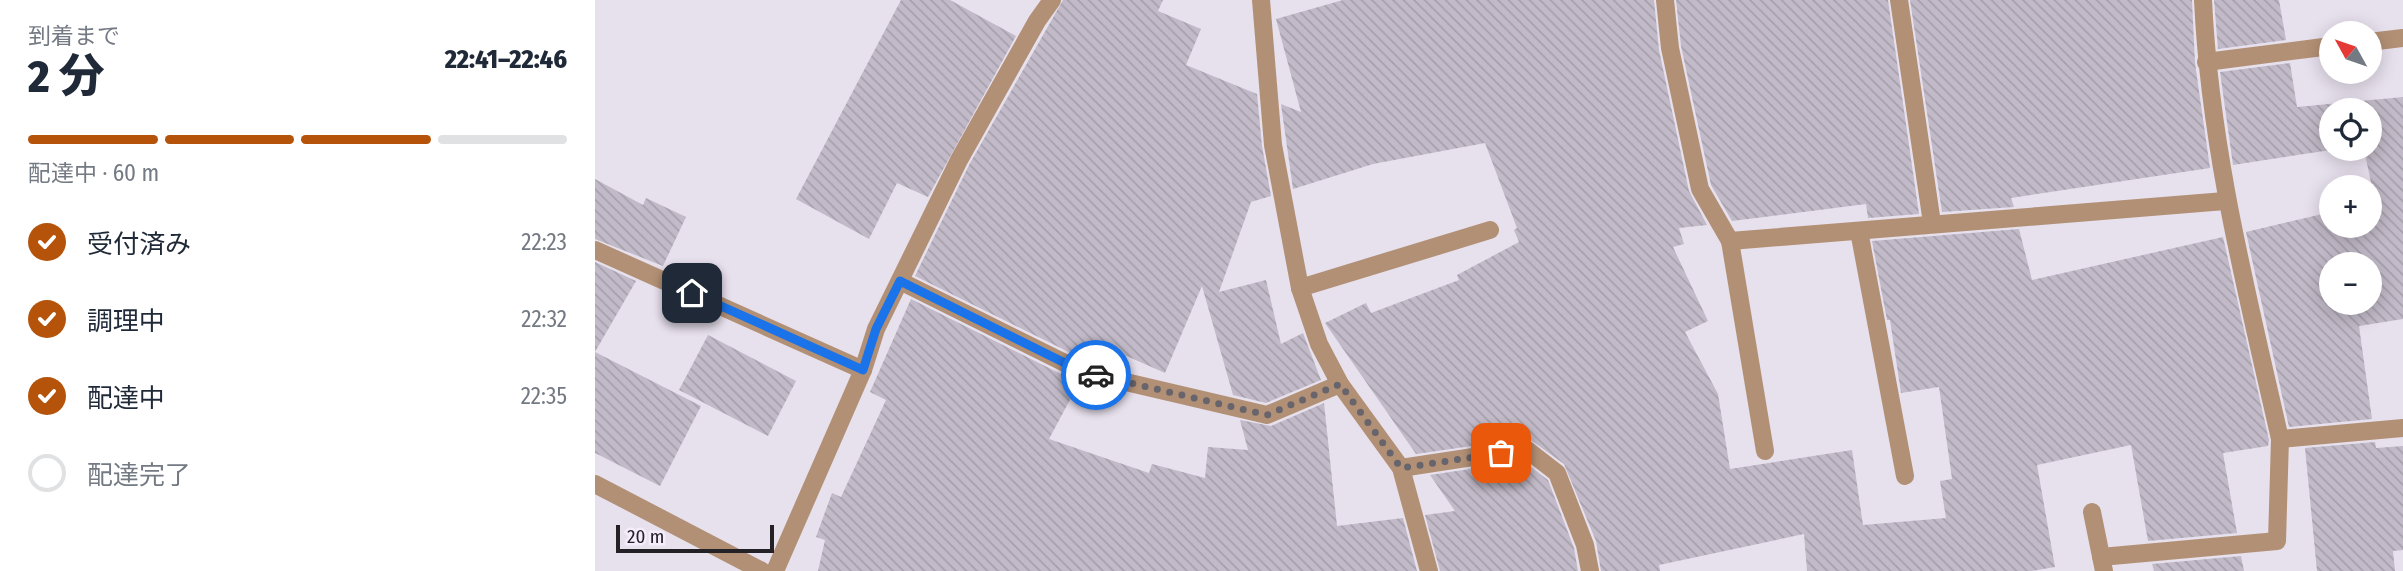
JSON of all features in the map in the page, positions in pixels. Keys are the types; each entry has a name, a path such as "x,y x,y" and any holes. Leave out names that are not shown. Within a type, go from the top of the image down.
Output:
{"street":[{"path":"775,571 863,370 876,329 959,160 1037,21 1052,0"},
{"path":"1261,0 1273,145 1300,288 1319,344 1340,384 1401,468 1429,571"},
{"path":"1665,0 1670,48 1700,190 1730,241 1765,451"},
{"path":"1899,0 1932,223"},
{"path":"2092,512 2102,564 2277,541 2280,439 2225,201 2206,62 2203,0"},
{"path":"2382,39 2403,37"},
{"path":"2206,62 2319,48"},
{"path":"1730,241 2225,201"},
{"path":"1300,288 1490,229"},
{"path":"1859,231 1905,476"},
{"path":"595,250 863,370"},
{"path":"900,281 1083,372 1267,415 1340,384"},
{"path":"2280,439 2403,428"},
{"path":"1401,468 1526,449 1557,473 1585,545 1590,571"},
{"path":"595,484 761,571"}],"building":[{"path":"901,0 950,0 1016,36 928,197 897,183 869,239 796,199"},
{"path":"1063,0 1163,0 1158,11 1201,29 1186,65 1257,94 1262,146 1271,196 1251,202 1219,292 1266,280 1281,344 1303,333 1321,380 1266,403 1233,395 1202,286 1165,373 1122,354 1115,368 1087,361 915,276 969,165"},
{"path":"1343,0 1654,0 1659,50 1689,191 1707,225 1679,228 1684,244 1673,247 1708,321 1685,332 1718,394 1730,469 1852,450 1863,525 1946,518 1940,481 1952,479 1939,387 1901,393 1890,320 1887,320 1872,241 2019,229 2032,280 2223,237 2269,440 2268,446 2223,453 2237,533 2148,541 2131,445 2037,465 2055,567 2032,571 1807,571 1804,534 1659,565 1660,571 1601,571 1596,541 1564,464 1528,438 1416,454 1325,323 1366,303 1371,313 1459,280 1457,275 1519,242 1514,230 1517,228 1485,143 1373,164 1293,189 1281,104 1301,112 1276,19"},
{"path":"1676,0 1888,0 1919,214 1868,218 1866,204 1732,221 1711,185 1681,46"},
{"path":"1910,0 2192,0 2195,63 2210,168 2011,198 2014,207 1942,212"},
{"path":"2214,0 2279,0 2286,40 2218,49"},
{"path":"2290,63 2297,107 2319,105 2319,152 2233,165 2220,72"},
{"path":"2403,97 2403,319 2359,326 2372,419 2289,427 2246,232 2319,215 2319,238 2382,238 2382,175 2369,175 2366,161 2382,161 2382,99"},
{"path":"595,179 643,205 646,198 686,217 663,266 595,239"},
{"path":"595,262 636,281 595,352"},
{"path":"911,299 1079,383 1049,439 1149,473 1152,464 1205,478 1208,447 1248,450 1240,420 1271,426 1324,403 1337,526 1403,518 1417,571 818,571 825,540 816,537 832,493 841,497 886,400 870,392"},
{"path":"708,335 796,381 768,436 679,390"},
{"path":"595,352 701,406 660,486 595,453"},
{"path":"2375,442 2376,448 2403,446 2403,550 2393,551 2395,571 2317,571 2305,448"},
{"path":"1523,461 1548,480 1574,548 1578,571 1440,571 1425,515 1455,511 1430,475"},
{"path":"2241,556 2244,571 2154,571 2152,564"}],"way so far":[{"path":"1096,375 1267,415 1340,384 1401,468 1501,453"}],"route":[{"path":"692,293 863,370 876,329 900,281 1083,372 1096,375"}]}
